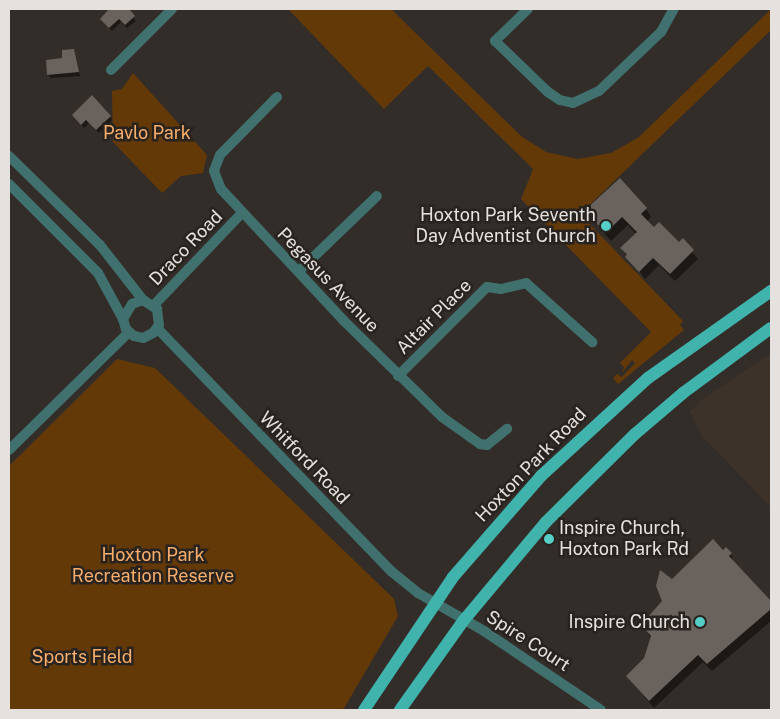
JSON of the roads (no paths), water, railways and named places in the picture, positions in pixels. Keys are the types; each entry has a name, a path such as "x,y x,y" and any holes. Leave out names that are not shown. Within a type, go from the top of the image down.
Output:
{"main road":[{"name":"Hoxton Park Road","path":"364,710 434,603 491,530 588,430 648,378 771,292"},
{"path":"400,710 464,620 546,522 604,464 683,393 771,328"}],"street":[{"path":"111,70 172,9"},
{"path":"528,9 495,41 548,92 573,103 599,91 661,32 674,9"},
{"name":"Pegasus Avenue","path":"277,97 227,146 216,162 216,180 242,214 299,271 398,376 442,416 480,444 487,444 507,429"},
{"path":"9,156 100,246 143,300 154,306 160,316 157,328 143,338 130,332 98,273 9,184"},
{"path":"299,271 377,196"},
{"name":"Draco Road","path":"154,306 242,214"},
{"name":"Altair Place","path":"398,376 488,287 501,289 526,283 592,342"},
{"path":"123,319 132,304 143,300"},
{"name":"Whitford Road","path":"157,328 391,571 434,603"},
{"path":"9,450 130,332"},
{"name":"Spire Court","path":"434,603 464,620 601,710"}],"place":[{"name":"Hoxton Park Seventh Day Adventist Church","path":"606,226"},
{"name":"Inspire Church, Hoxton Park Rd","path":"549,539"},
{"name":"Inspire Church","path":"700,622"}],"park label":[{"name":"Pavlo Park","path":"147,133"},
{"name":"Hoxton Park Recreation Reserve","path":"153,566"},
{"name":"Sports Field","path":"82,657"}]}
